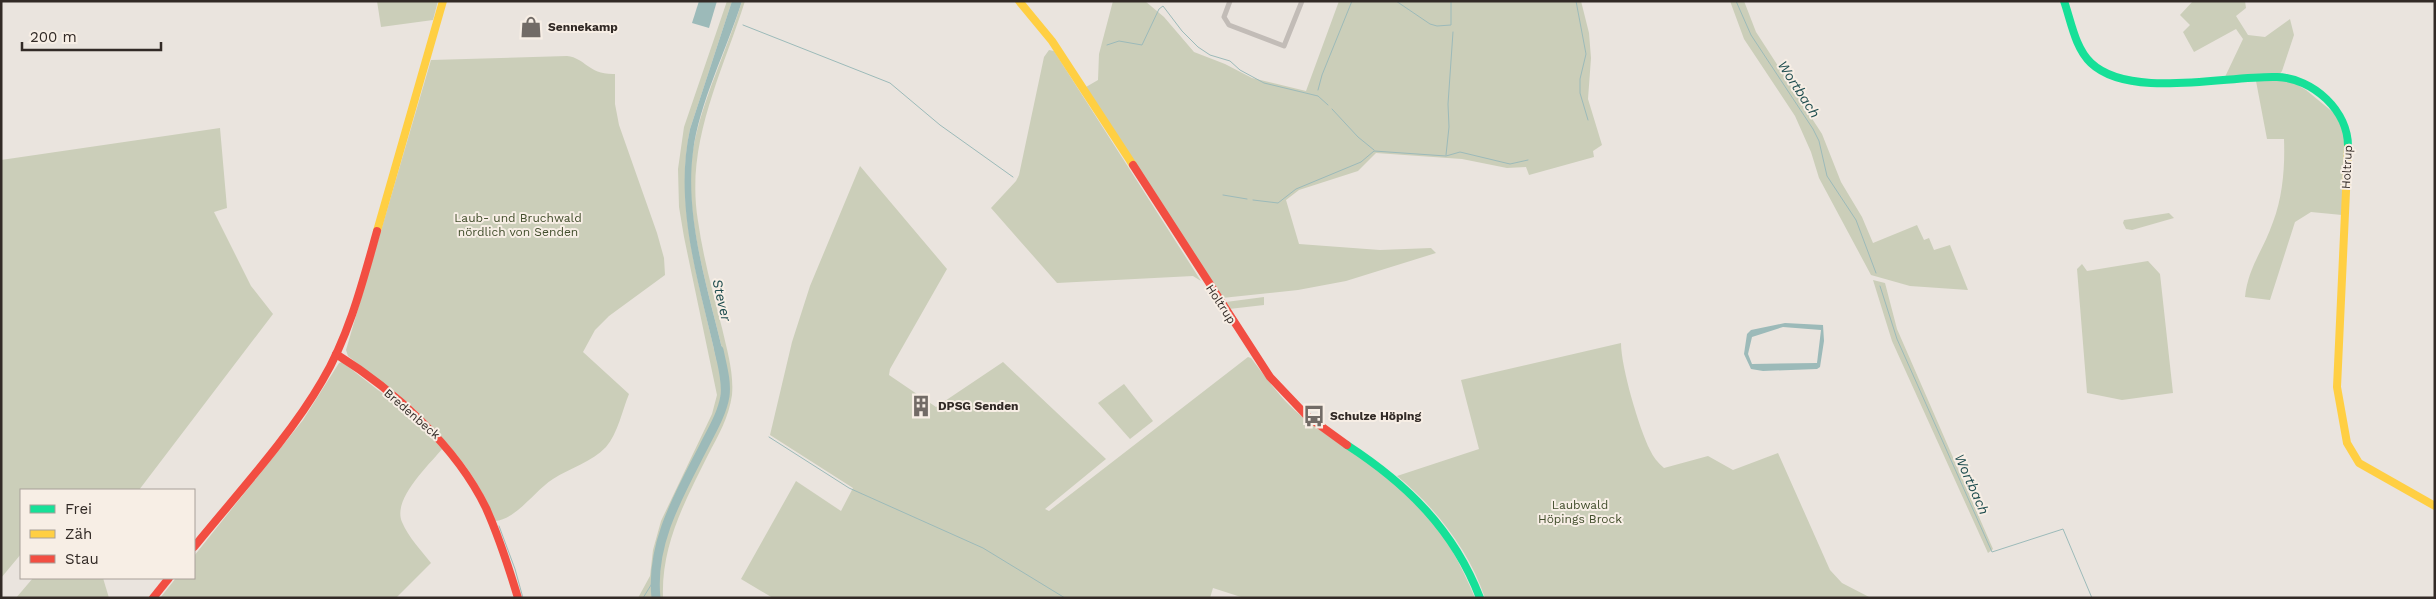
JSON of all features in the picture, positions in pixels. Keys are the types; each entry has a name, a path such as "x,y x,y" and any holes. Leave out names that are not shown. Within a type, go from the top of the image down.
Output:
{"main road":[{"path":"195,546 298,417 322,381 336,354 364,276 443,1"},
{"name":"Holtrup","path":"1019,1 1052,41 1270,377 1306,415 1375,463 1418,498 1452,542 1466,566 1480,598"},
{"name":"Holtrup","path":"2064,1 2086,56 2094,66 2108,74 2181,84 2277,77 2291,78 2308,86 2342,117 2348,137 2337,387 2347,443 2359,463 2435,506"},
{"name":"Bredenbeck","path":"336,354 361,371 424,423 456,457 471,479 494,525 518,598"},
{"path":"153,598 168,579"}],"street":[{"path":"1230,1 1224,17 1229,25 1284,46 1302,1"}],"green space":[{"path":"377,1 438,1 433,20 381,27"},
{"path":"727,1 732,1 690,129 686,158 685,188 691,246 703,304 717,362 725,361 700,256 691,201 691,175 693,150 702,112 742,1 745,1 708,109 701,136 695,192 698,221 708,275 730,362 732,395 723,426 691,489 676,524 666,560 663,598 638,598 650,576 653,550 661,521 712,414 717,395 684,237 679,207 678,169 684,127"},
{"path":"1113,1 1145,1 1164,17 1194,52 1225,64 1252,78 1306,91 1339,1 1581,1 1589,33 1591,58 1588,99 1602,145 1593,151 1594,157 1529,175 1526,167 1507,168 1462,159 1376,153 1358,171 1299,190 1286,200 1299,244 1380,250 1431,248 1436,253 1346,281 1298,290 1222,298 1086,87 1098,80 1099,54"},
{"path":"1730,1 1744,1 1756,32 1822,134 1841,182 1862,217 1873,243 1917,225 1924,240 1929,238 1934,250 1950,245 1968,290 1910,286 1871,275 1819,178 1811,152 1795,116 1744,39"},
{"path":"2193,1 2245,1 2246,8 2236,16 2248,35 2265,37 2290,19 2294,35 2279,75 2224,79 2243,39 2236,29 2194,52 2183,32 2190,25 2180,15"},
{"path":"1049,50 1054,51 1201,281 1193,276 1057,283 991,208 1016,181 1019,175 1044,57"},
{"name":"Laub- und Bruchwald nördlich von Senden","path":"567,56 579,60 599,72 615,74 615,104 619,125 657,233 664,258 665,275 609,316 595,330 583,352 629,394 617,429 606,447 594,457 546,484 511,515 495,521 469,471 452,449 434,429 392,391 348,356 346,350 431,60"},
{"path":"2283,80 2294,83 2306,90 2340,118 2346,136 2342,215 2311,212 2295,222 2270,300 2245,297 2249,276 2276,212 2284,170 2284,139 2267,139 2256,81"},
{"path":"220,128 227,208 214,212 251,286 273,314 140,489 20,489 20,555 1,578 1,160"},
{"path":"860,166 947,269 890,369 889,375 936,407 1003,362 1106,459 1045,509 1049,511 1248,357 1251,358 1296,412 1389,477 1415,500 1434,522 1450,546 1475,598 1244,598 1213,588 1210,598 773,598 741,579 796,481 841,511 853,488 770,435 792,342 810,286"},
{"path":"2169,213 2174,218 2132,230 2126,229 2123,223 2124,220"},
{"path":"2148,261 2160,274 2173,393 2122,400 2087,393 2077,269 2082,264 2087,271"},
{"path":"1873,280 1885,283 1897,329 1993,549 1988,553 1892,341"},
{"path":"1264,297 1264,305 1229,309 1225,304 1226,302"},
{"name":"Laubwald Höpings Brock","path":"1621,343 1627,382 1636,413 1650,450 1660,464 1664,468 1708,456 1733,470 1778,453 1830,570 1842,583 1871,598 1485,598 1470,563 1460,546 1425,501 1397,476 1479,449 1461,380"},
{"path":"342,362 405,411 443,448 421,473 407,493 400,513 408,533 431,563 396,598 160,598 175,579 195,579 195,555 303,420 339,363"},
{"path":"1124,384 1153,421 1130,439 1098,403"},
{"path":"32,579 103,579 109,598 16,598"}],"water":[{"path":"699,1 717,1 709,28 692,23"},
{"path":"732,1 742,1 701,114 693,152 691,178 695,231 725,361 717,362 691,246 685,188 686,158 690,129"},
{"path":"1785,323 1823,325 1824,341 1820,367 1817,369 1763,371 1751,369 1744,354 1747,334 1751,330","holes":["1783,327 1821,330 1817,363 1752,364 1748,354 1752,337"]}],"waterway":[{"path":"1318,90 1322,75 1352,1"},
{"path":"1396,1 1430,24 1437,26 1451,25 1451,1"},
{"path":"1576,1 1586,54 1580,79 1580,93 1588,120"},
{"name":"Wortbach","path":"1736,1 1751,35 1813,129 1819,141 1827,176 1856,220 1876,273"},
{"path":"1107,45 1119,41 1142,45 1159,9 1163,6 1182,31 1198,47 1210,55 1230,61 1240,70 1264,83 1318,96 1328,105"},
{"path":"743,25 890,83 940,125 1013,177"},
{"path":"1446,155 1453,32"},
{"path":"1332,109 1358,137 1374,150"},
{"path":"1253,200 1278,203 1296,189 1361,162 1374,151 1446,156 1460,152 1510,164 1528,160"},
{"path":"1223,195 1247,199"},
{"name":"Wortbach","path":"1880,286 1897,339 1992,552 2063,529 2092,598"},
{"name":"Stever","path":"656,598 655,578 662,538 677,500 724,403 724,373 719,350"},
{"path":"769,437 849,488 983,548 1065,598"},
{"path":"499,526 515,569 523,598"},
{"path":"643,598 656,577"}],"traffic: fast":[{"path":"2064,1 2081,50 2091,63 2108,74 2130,81 2154,83 2181,83 2257,77 2277,77 2303,83 2316,90 2335,110 2347,134 2348,148"},
{"path":"1347,445 1389,476 1426,511 1457,551 1480,598"}],"traffic: slow":[{"path":"377,231 443,1"},
{"path":"1019,1 1052,41 1133,165"},
{"path":"2348,148 2337,387 2347,443 2359,463 2435,506"}],"traffic: jam":[{"path":"1133,165 1270,377 1307,416 1347,445"},
{"path":"195,546 294,424 332,364 348,327 361,289 377,231"},
{"path":"336,354 358,368 401,402 422,421 458,463 486,508 504,553 518,598"},
{"path":"153,598 168,579"}],"place":[{"name":"Sennekamp","path":"531,27"},
{"name":"DPSG Senden","path":"921,406"},
{"name":"Schulze Höping","path":"1314,416"}]}
